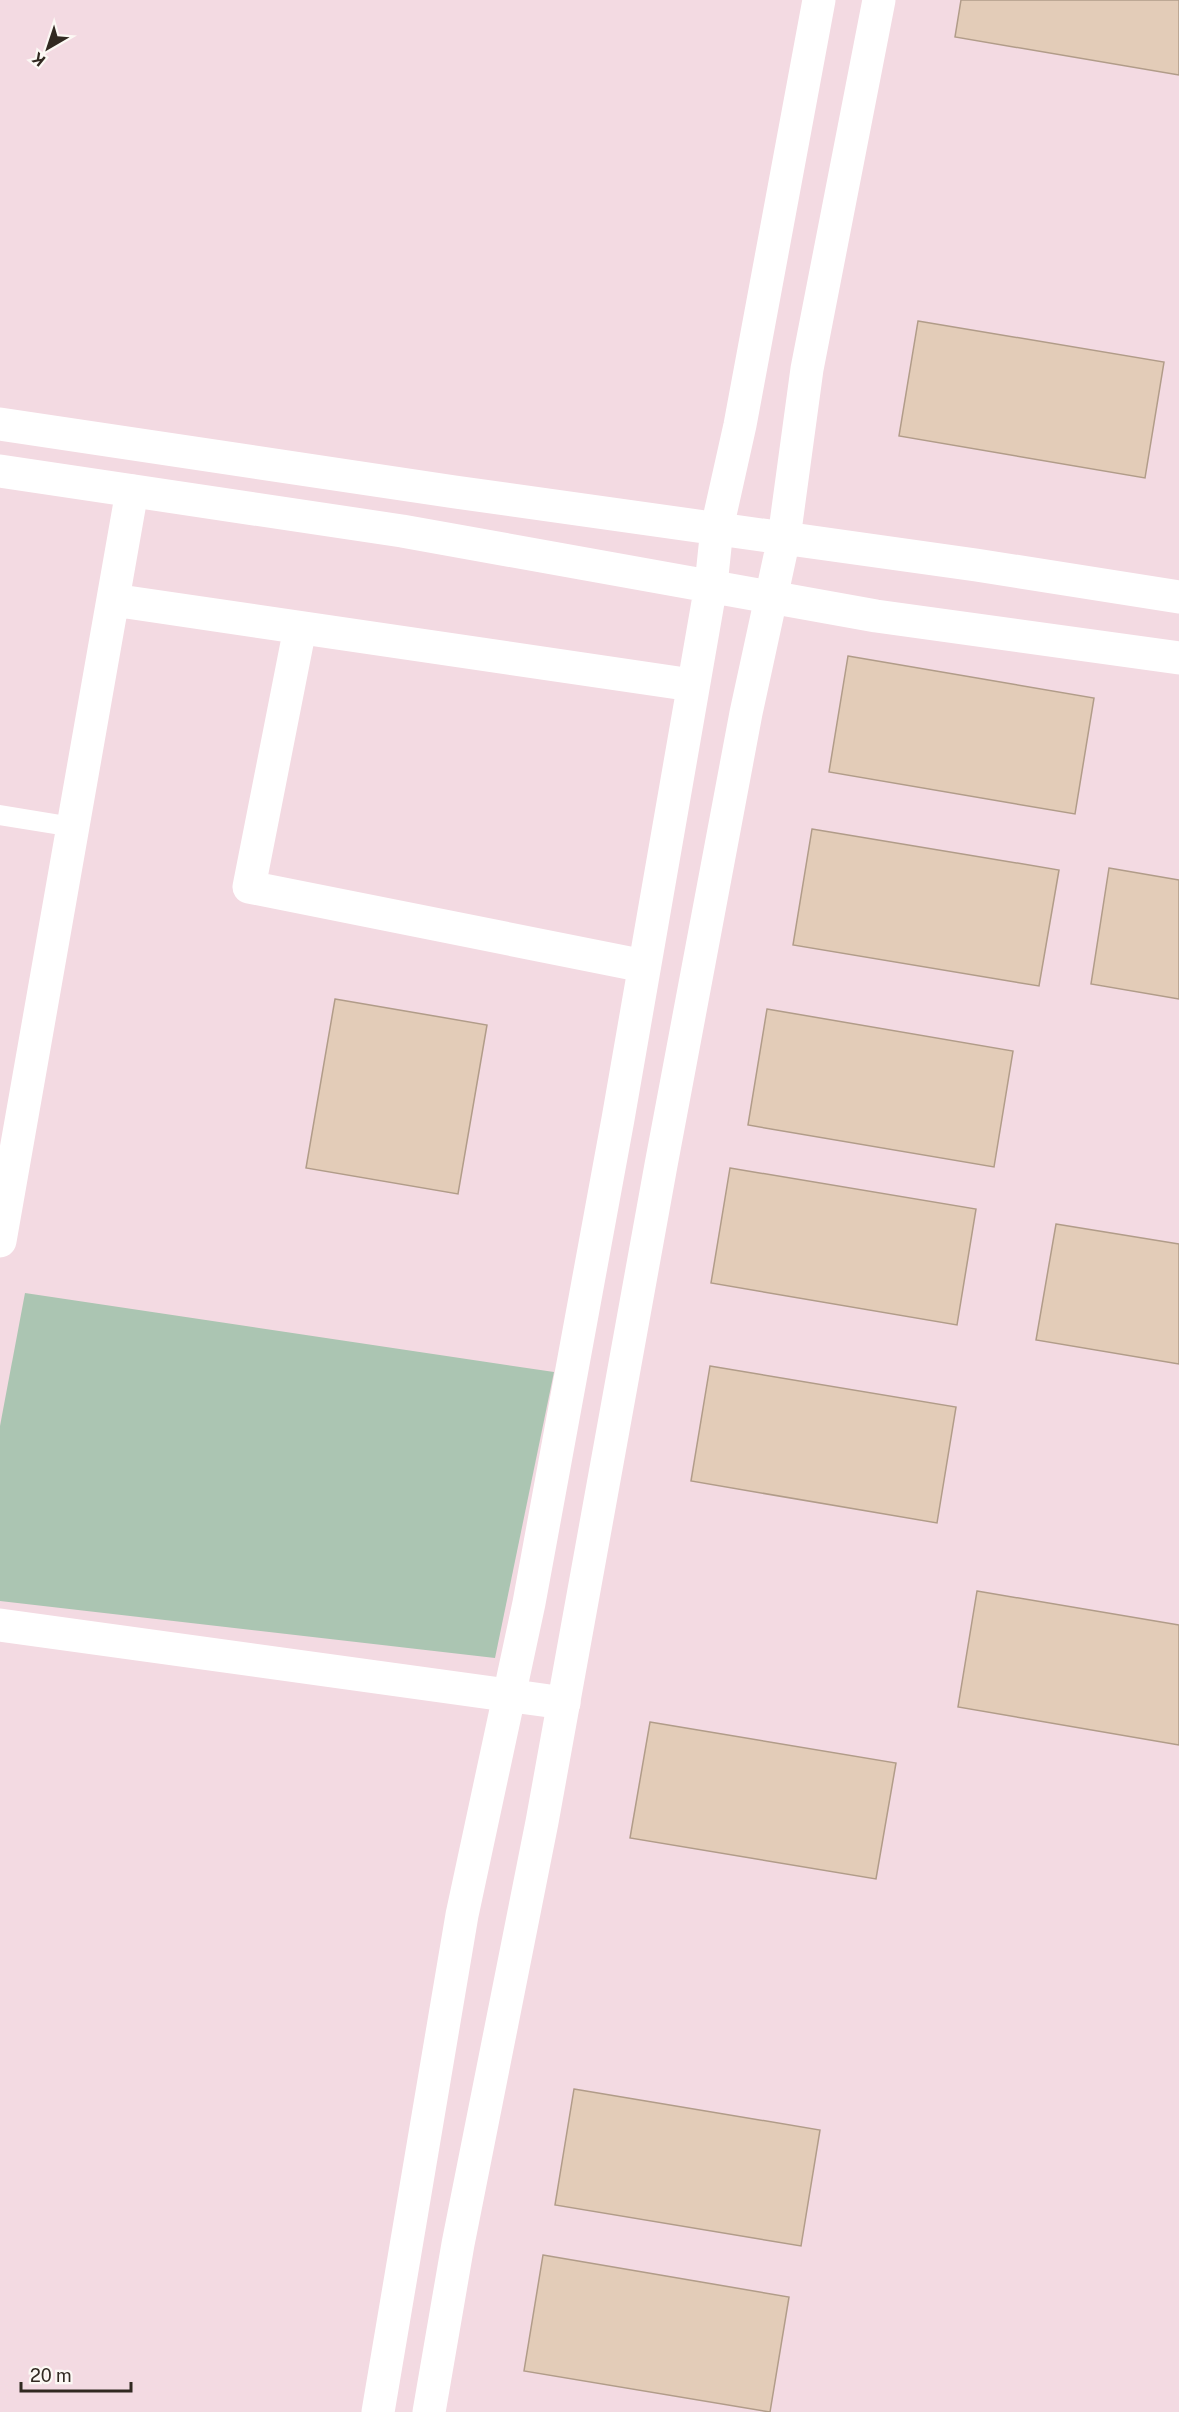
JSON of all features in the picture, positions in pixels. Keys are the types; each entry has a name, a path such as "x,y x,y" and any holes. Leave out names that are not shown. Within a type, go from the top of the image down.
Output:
{"street":[{"path":"378,2412 462,1916 529,1603 711,585 717,528 740,425 819,0"},
{"path":"429,2412 458,2244 564,1703 661,1165 744,724 784,538 807,369 879,0"},
{"path":"0,424 443,490 976,565 1179,597"},
{"path":"0,471 402,531 876,616 1179,658"},
{"path":"0,1241 132,491"},
{"path":"113,600 692,686"},
{"path":"300,628 249,888 644,966"},
{"path":"0,1625 564,1703"}],"lane":[{"path":"0,815 73,827"}],"shaded area":[{"path":"0,0 1179,0 1179,2412 0,2412"}],"green space":[{"path":"25,1293 554,1372 495,1658 0,1601 0,1426"}],"building":[{"path":"961,0 1179,0 1179,75 955,37"},
{"path":"918,321 1164,362 1145,478 899,436"},
{"path":"848,656 1094,698 1075,814 829,772"},
{"path":"812,829 1059,870 1039,986 793,945"},
{"path":"1109,868 1179,880 1179,999 1091,984"},
{"path":"335,999 487,1025 458,1194 306,1168"},
{"path":"767,1009 1013,1051 994,1167 748,1125"},
{"path":"730,1168 976,1209 957,1325 711,1283"},
{"path":"1056,1224 1179,1244 1179,1364 1036,1340"},
{"path":"710,1366 956,1407 937,1523 691,1481"},
{"path":"977,1591 1179,1625 1179,1745 958,1707"},
{"path":"650,1722 896,1763 876,1879 630,1838"},
{"path":"574,2089 820,2130 801,2246 555,2205"},
{"path":"543,2255 789,2297 770,2412 524,2371"}]}
